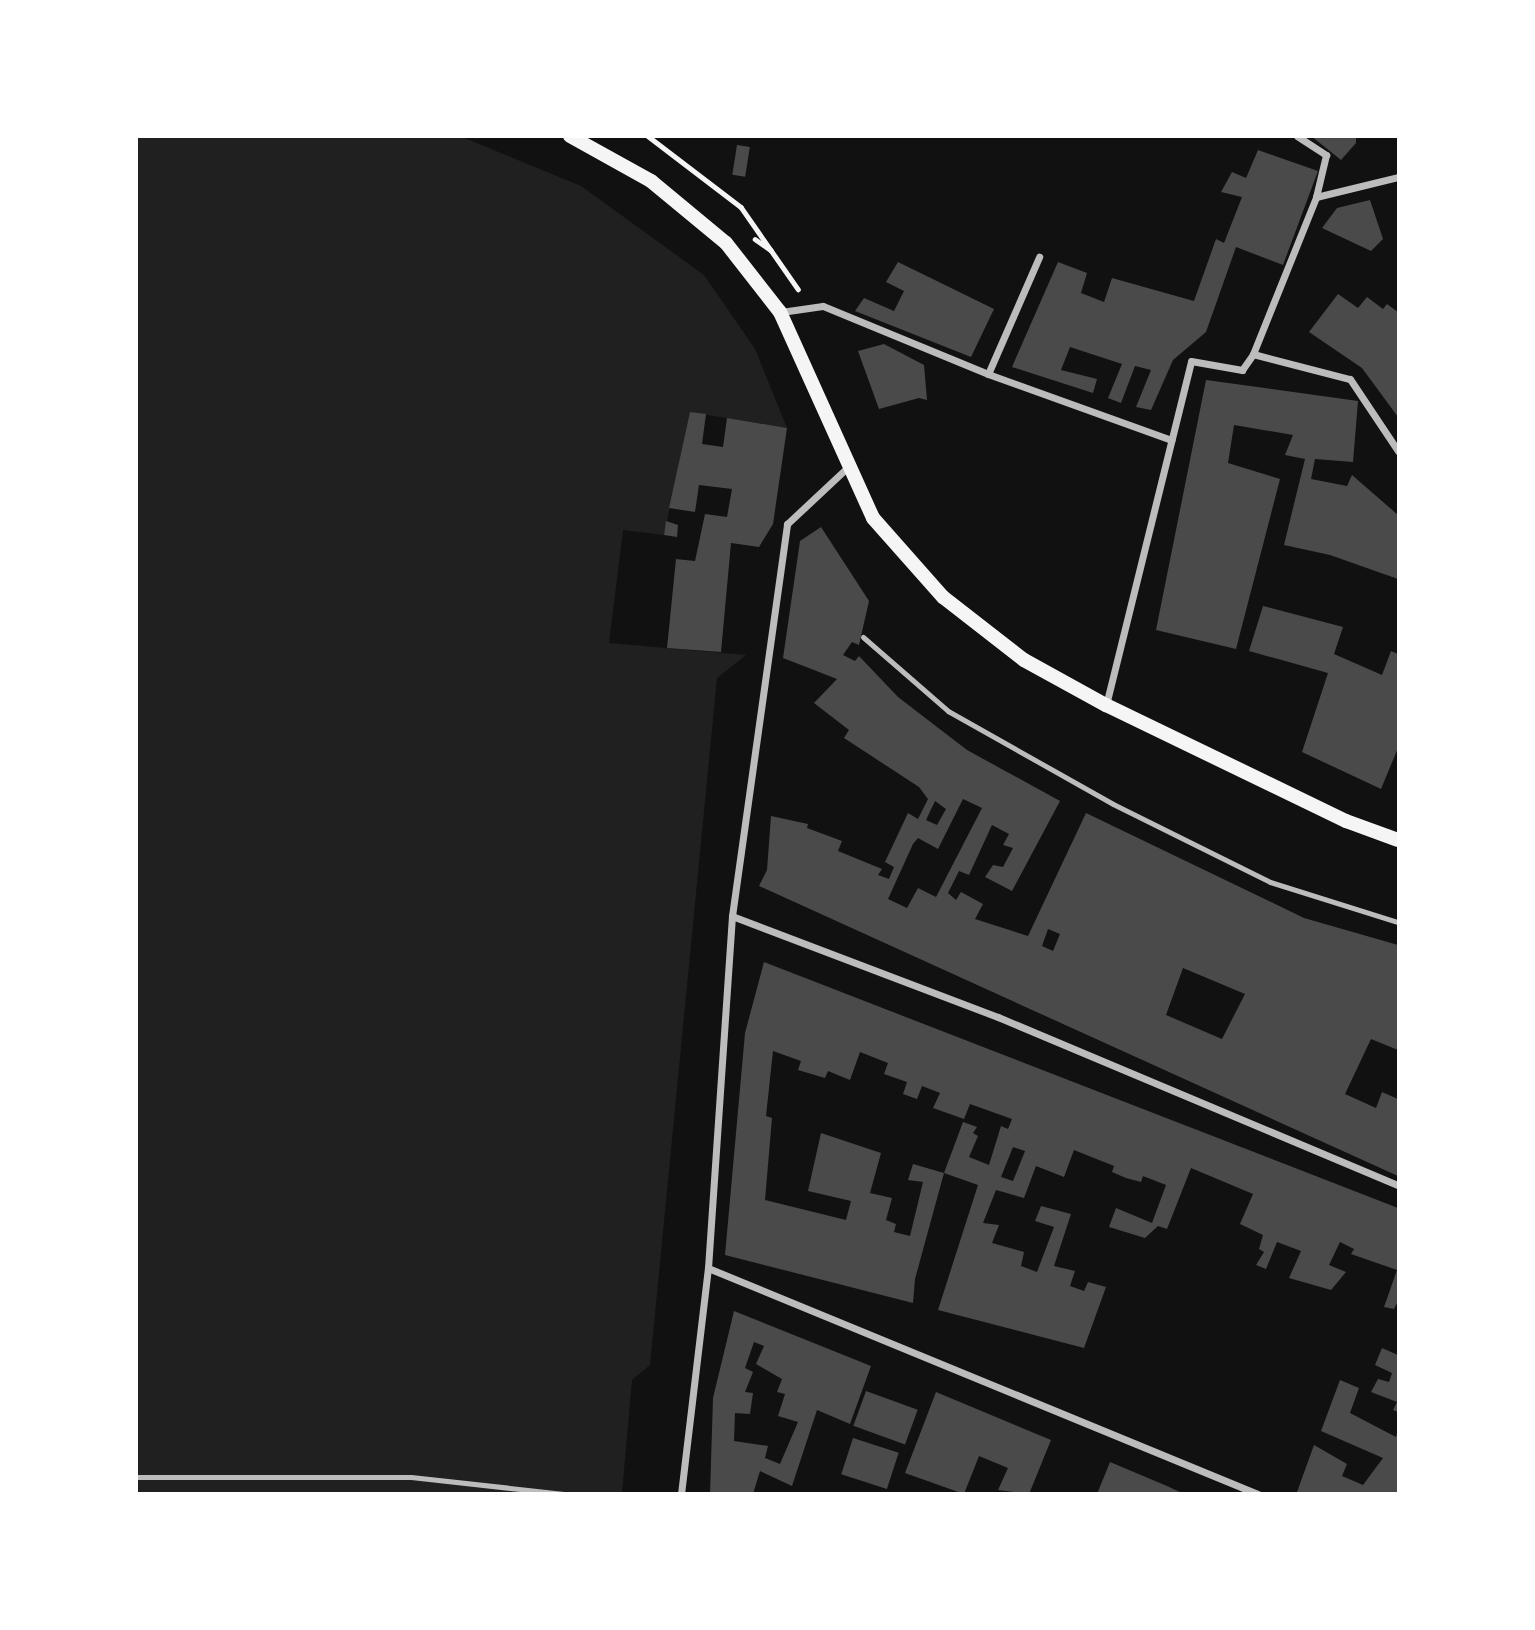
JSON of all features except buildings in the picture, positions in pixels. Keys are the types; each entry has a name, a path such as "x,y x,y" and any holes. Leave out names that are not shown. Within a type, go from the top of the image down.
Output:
{"main road":[{"path":"570,136 651,181 726,243 780,312 873,518 943,597 1024,660 1106,705 1346,821 1398,840"}],"street":[{"path":"1106,705 1191,361 1242,370 1253,354 1316,197 1326,155 1297,136"},
{"path":"1316,197 1398,177"},
{"path":"988,374 1039,257"},
{"path":"780,312 823,306 988,374 1171,440"},
{"path":"1253,354 1350,379 1398,451"},
{"path":"681,1493 708,1268 732,916 787,524 848,467"},
{"path":"732,916 998,1017 1398,1185"},
{"path":"708,1268 1258,1493"}],"lane":[{"path":"863,637 948,711 1113,804 1270,883 1398,922"},
{"path":"136,1477 411,1477 566,1493"}],"path":[{"path":"648,136 741,207 811,308"}],"shaded area":[{"path":"137,137 462,137 581,186 704,275 755,349 787,428 690,412 664,535 623,530 609,643 746,655 717,678 650,1365 632,1380 622,1493 137,1494"}]}
